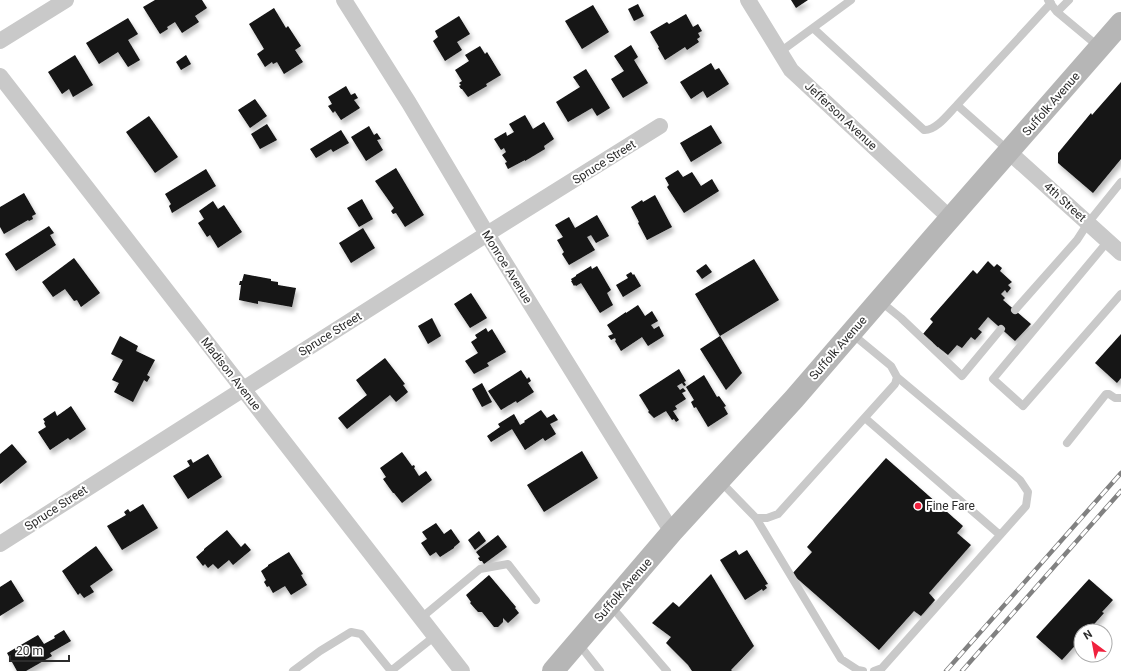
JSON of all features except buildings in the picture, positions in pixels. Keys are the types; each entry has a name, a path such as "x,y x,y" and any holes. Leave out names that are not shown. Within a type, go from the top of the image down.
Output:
{"main road":[{"name":"Suffolk Avenue","path":"553,671 672,532 794,399 1121,23"}],"street":[{"path":"0,41 66,0"},
{"name":"Monroe Avenue","path":"344,0 409,103 487,234 672,532"},
{"name":"Jefferson Avenue","path":"748,0 791,70 950,218"},
{"name":"Madison Avenue","path":"0,76 462,671"},
{"name":"Spruce Street","path":"0,544 242,389 660,126"},
{"name":"4th Street","path":"1009,152 1117,248"}],"lane":[{"path":"780,52 851,0"},
{"path":"1057,12 1069,0"},
{"path":"813,28 924,130 934,128 957,105 1050,2 1057,12 1099,48"},
{"path":"957,105 1009,152"},
{"path":"1015,310 1077,240 1088,223 1121,182"},
{"path":"1117,248 992,379 1023,406 1121,294"},
{"path":"879,301 901,318 962,376 1001,329"},
{"path":"851,333 891,366 897,377 1020,480 1028,492 1026,506 882,668 874,671"},
{"path":"756,518 767,518 778,514 895,384 897,377"},
{"path":"1067,443 1106,394 1109,394 1115,398 1121,398"},
{"path":"864,418 1000,535"},
{"path":"720,481 756,518 841,659 858,670 863,671"},
{"path":"421,618 480,568 508,564 536,600"},
{"path":"610,605 667,671"},
{"path":"293,671 320,651 351,632 361,634 391,671 435,636"},
{"path":"578,642 600,671"}],"railway":[{"path":"946,671 1121,473"},
{"path":"962,671 1121,491"}],"place":[{"name":"Fine Fare","path":"918,506"}]}
